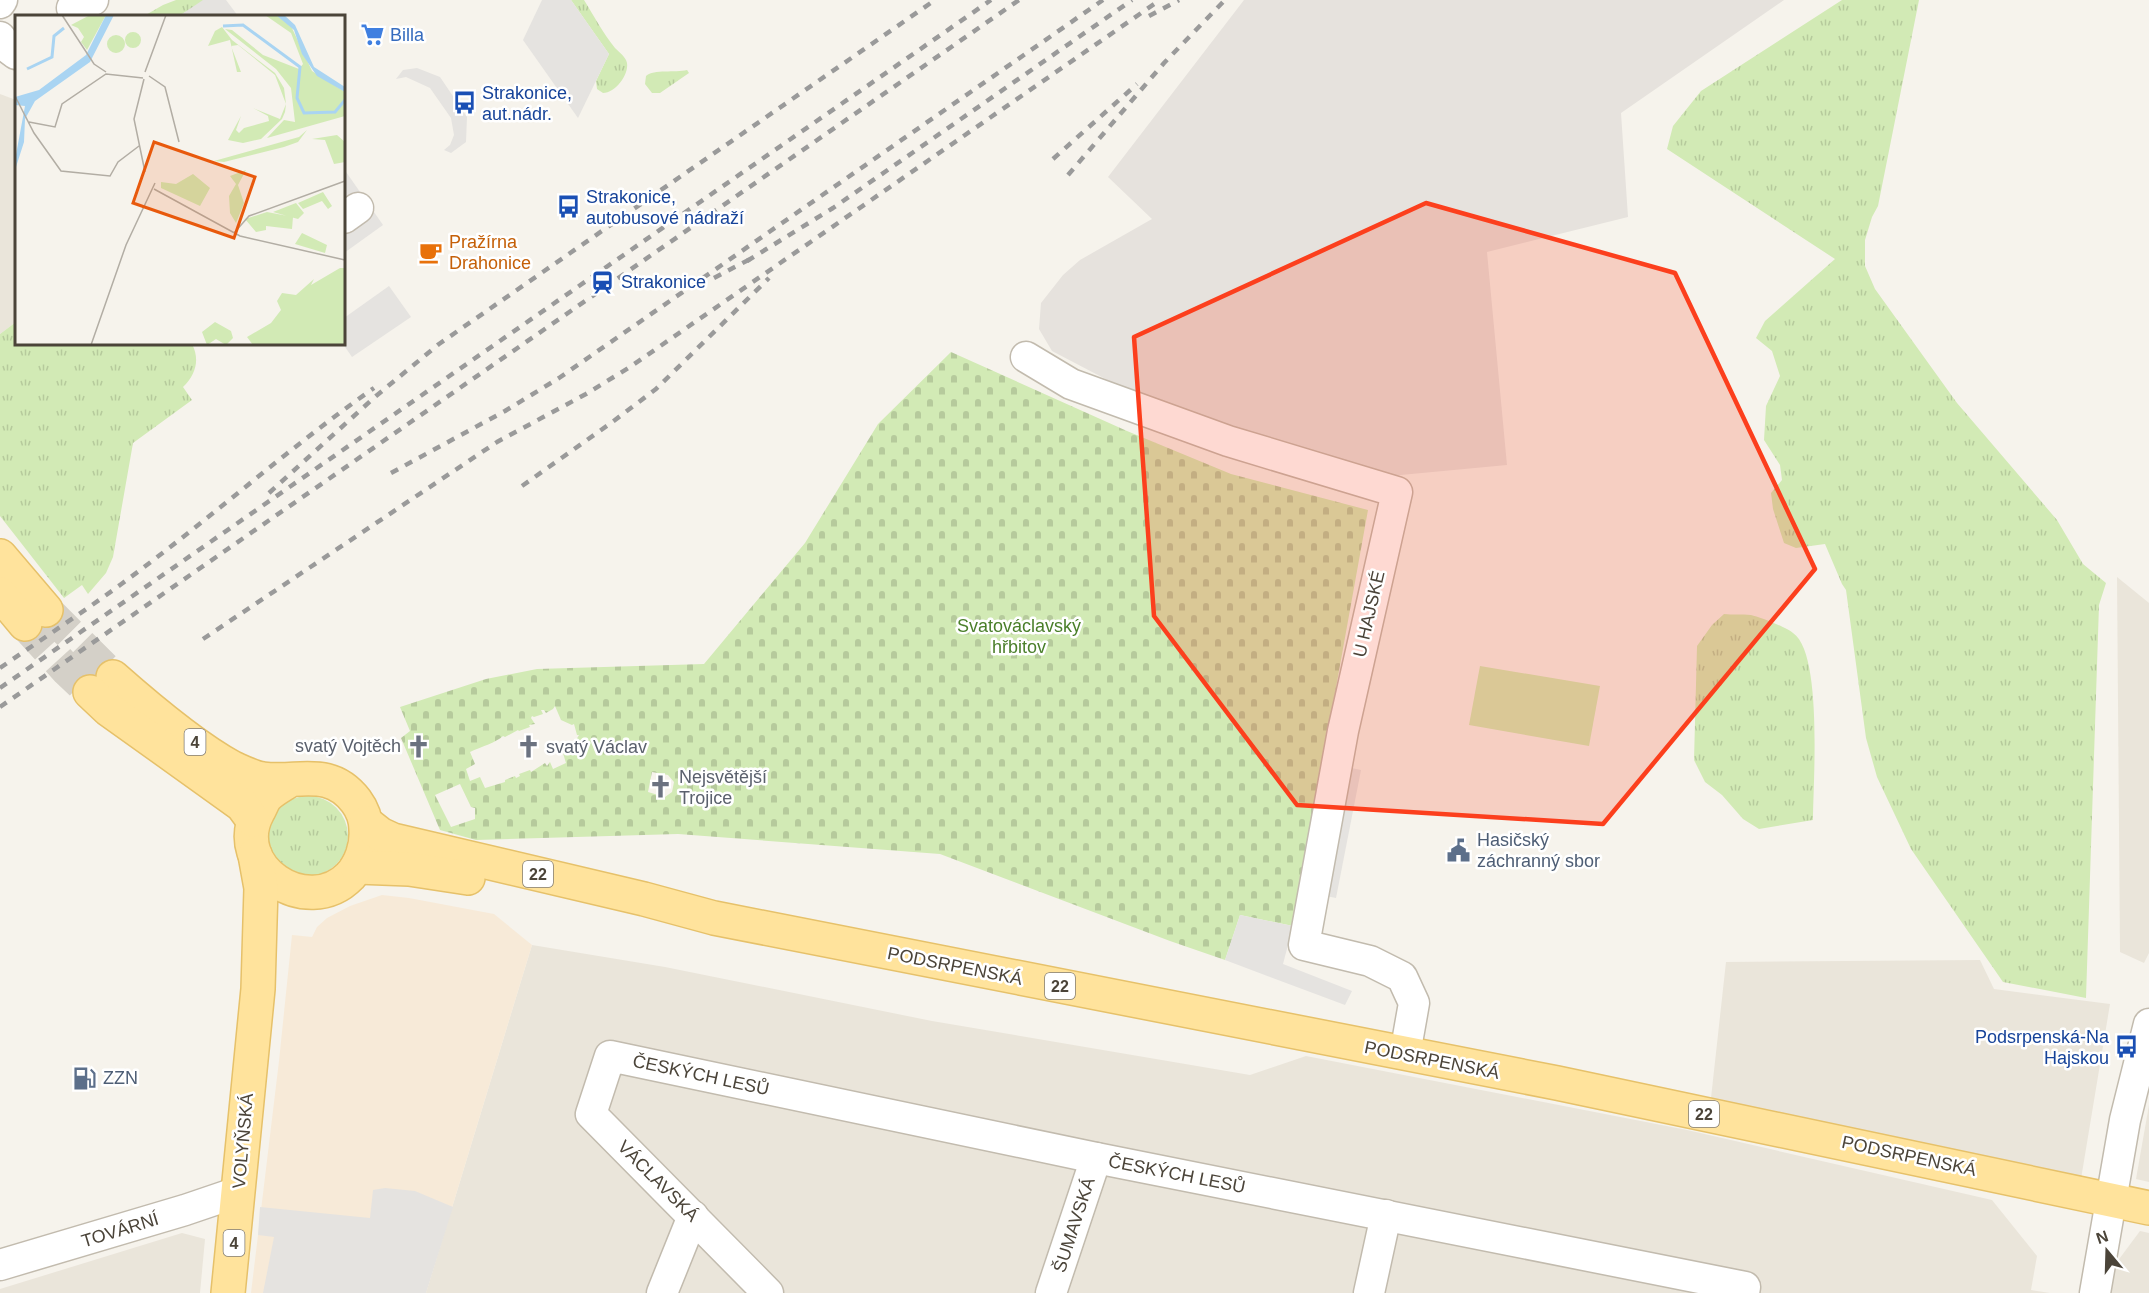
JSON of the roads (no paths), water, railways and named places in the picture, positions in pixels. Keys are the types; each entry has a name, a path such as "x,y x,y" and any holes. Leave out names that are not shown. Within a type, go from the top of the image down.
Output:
{"main road":[{"path":"0,556 35,617 0,594"},
{"name":"4","path":"102,685 234,768 261,779 290,780 314,778 338,784 351,794 361,807 366,823 367,842 357,867 349,877 333,888 310,892 294,891 277,883 263,870 254,853 251,837 253,820 242,805 108,709 102,685"},
{"path":"253,820 267,796 290,780"},
{"name":"PODSRPENSKÁ","path":"366,823 380,834 393,840 644,899 714,918"},
{"name":"VOLYŇSKÁ","path":"228,1293 258,989 261,888 254,853"},
{"name":"PODSRPENSKÁ","path":"357,867 409,869 616,905 714,918 1826,1139 2149,1208"},
{"name":"VOLYŇSKÁ","path":"258,989 271,925 276,914 295,899 310,892"}],"street":[{"path":"0,37 15,53"},
{"name":"U HAJSKÉ","path":"1026,357 1071,384 1228,441 1396,492 1343,731 1304,945 1370,961 1402,977 1414,1003 1405,1054"},
{"path":"2095,1293 2125,1120 2149,1023"},
{"name":"ČESKÝCH LESŮ","path":"609,1056 1744,1290"},
{"name":"VÁCLAVSKÁ","path":"609,1056 591,1114 768,1293"},
{"name":"ŠUMAVSKÁ","path":"1052,1293 1096,1158"},
{"name":"TOVÁRNÍ","path":"0,1265 238,1192"},
{"path":"1369,1293 1386,1215"},
{"path":"662,1293 693,1216"}],"tunnel":[{"path":"46,610 113,677"},
{"path":"25,624 90,692"}],"railway":[{"path":"269,493 376,396 439,344 935,0"},
{"path":"0,688 991,0"},
{"path":"0,707 1019,0"},
{"path":"391,473 505,411 559,378 1103,0"},
{"path":"747,261 833,208 1132,0"},
{"path":"203,639 497,442 586,394 630,367 1160,0"},
{"path":"1149,16 1179,0"},
{"path":"1068,175 1164,63 1225,0"},
{"path":"1053,159 1137,84"},
{"path":"714,278 754,257"},
{"path":"522,486 656,389 769,278"},
{"path":"0,668 133,575 374,388"}],"place":[{"name":"Billa","path":"372,35"},
{"name":"Strakonice, aut.nádr.","path":"464,103"},
{"name":"Strakonice, autobusové nádraží","path":"568,207"},
{"name":"Pražírna Drahonice","path":"431,252"},
{"name":"Strakonice","path":"603,282"},
{"name":"svatý Vojtěch","path":"419,746"},
{"name":"svatý Václav","path":"528,747"},
{"name":"Nejsvětější Trojice","path":"661,787"},
{"name":"Hasičský záchranný sbor","path":"1459,850"},
{"name":"Podsrpenská-Na Hajskou","path":"2127,1047"},
{"name":"ZZN","path":"85,1078"}],"park label":[{"name":"Svatováclavský hřbitov","path":"1019,636"}]}
